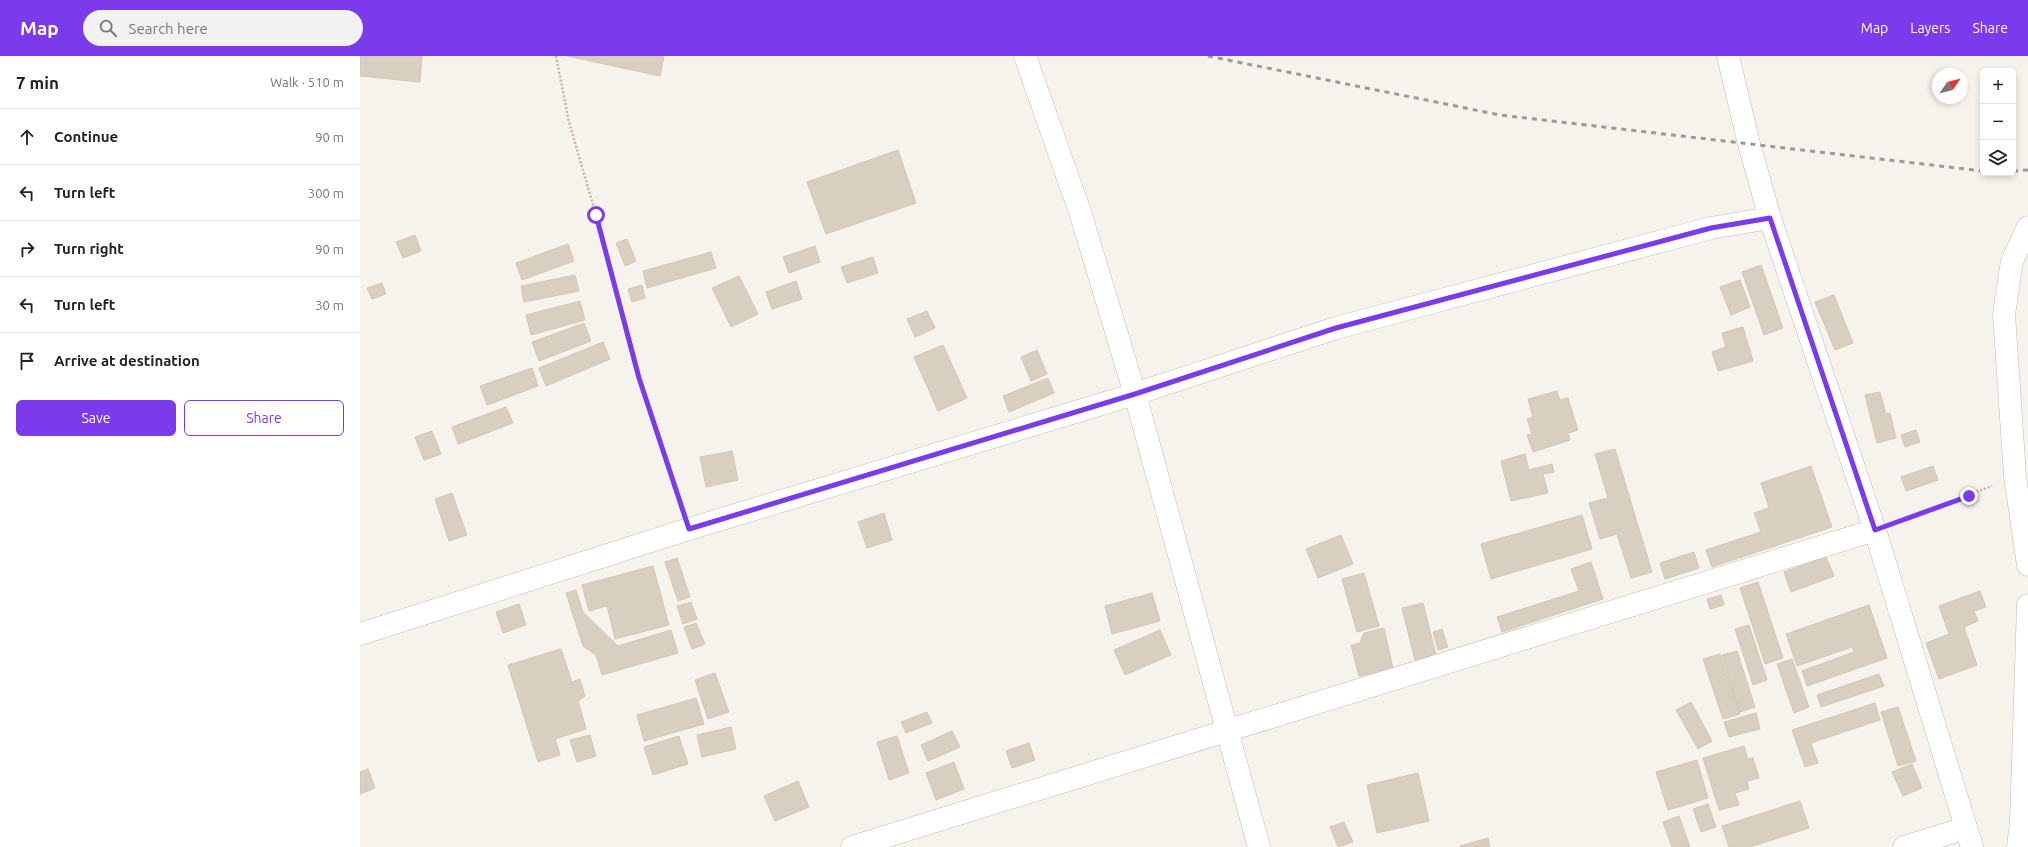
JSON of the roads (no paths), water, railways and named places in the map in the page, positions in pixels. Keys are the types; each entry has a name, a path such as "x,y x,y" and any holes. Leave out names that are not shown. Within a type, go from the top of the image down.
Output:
{"street":[{"path":"1025,56 1080,212 1135,394 1259,847"},
{"path":"1728,56 1749,144 1770,218 1875,530 1969,837 1904,847"},
{"path":"360,634 689,529 1135,394 1336,328 1711,228 1770,218"},
{"path":"2028,227 2012,261 2004,314 2015,476 2028,565"},
{"path":"852,847 1875,530"},
{"path":"2018,847 2021,822 2028,605"}],"railway":[{"path":"1208,56 1500,115 1980,171"},
{"path":"2016,171 2028,170"}]}
